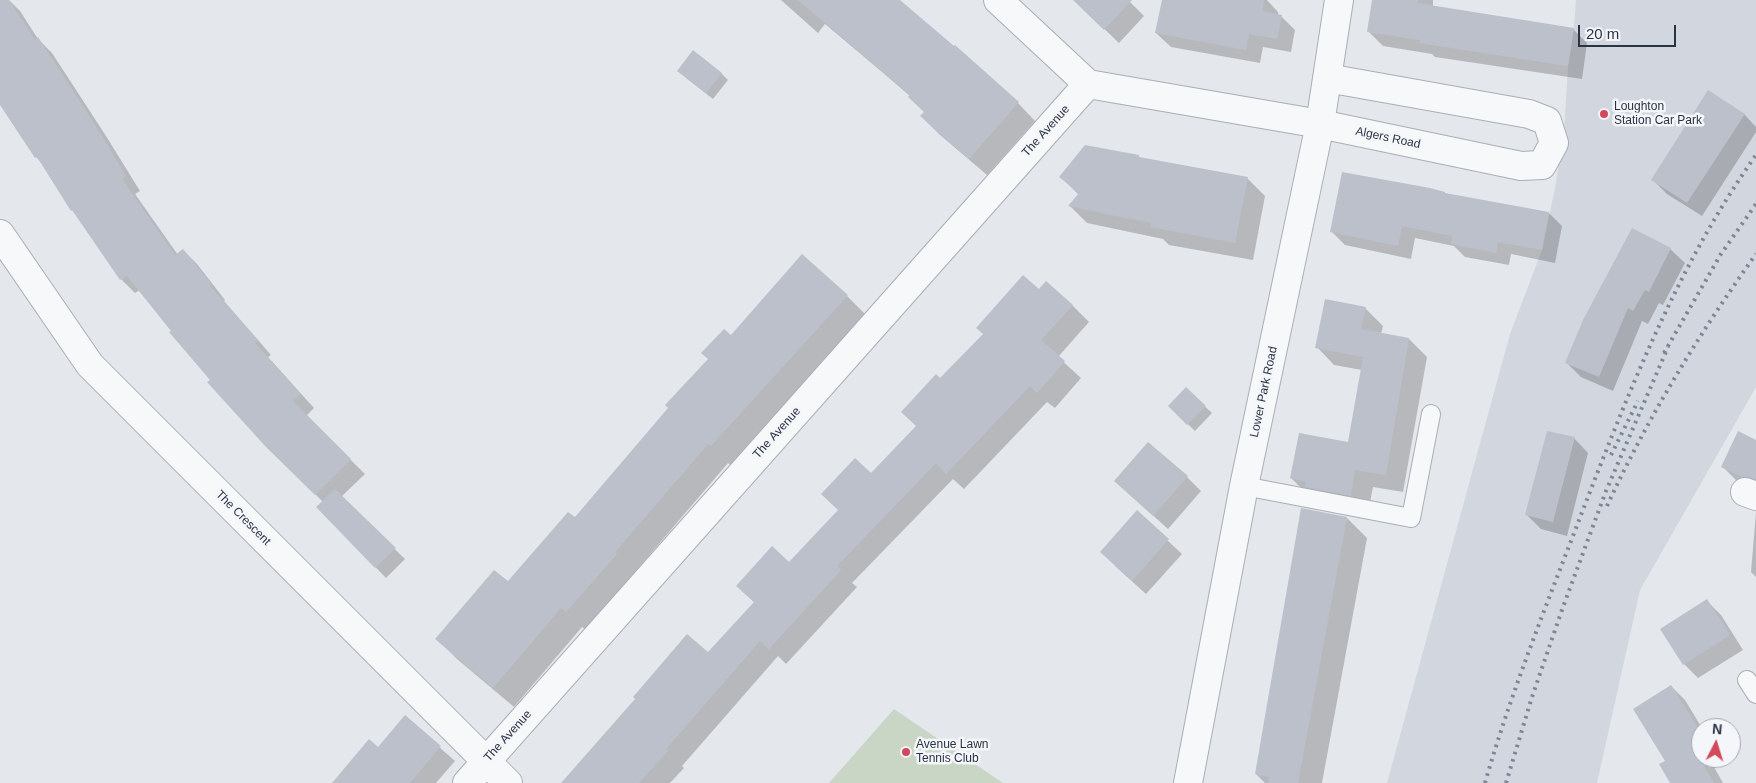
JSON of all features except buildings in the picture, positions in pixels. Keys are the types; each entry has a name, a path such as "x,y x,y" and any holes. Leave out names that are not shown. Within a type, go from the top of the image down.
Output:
{"street":[{"path":"998,0 1088,84"},
{"name":"Lower Park Road","path":"1188,783 1244,486 1320,124 1339,0"},
{"name":"Algers Road","path":"1088,84 1320,124 1521,166 1542,164 1554,143 1547,121 1529,114 1327,78"},
{"name":"The Avenue","path":"467,783 1088,84"},
{"name":"The Crescent","path":"0,234 90,365 508,783"}],"lane":[{"path":"1244,486 1411,518 1431,414"}],"shaded area":[{"path":"1576,0 1756,0 1756,387 1640,590 1597,783 1387,783 1510,334 1542,250 1564,132 1568,66"}],"green space":[{"name":"Avenue Lawn Tennis Club","path":"894,709 1003,783 829,783"}],"railway":[{"path":"1485,783 1506,715 1530,648 1599,468 1637,376 1657,330 1702,240 1756,155"},
{"path":"1664,353 1721,254 1756,204"},
{"path":"1607,506 1657,408 1714,315 1756,254"},
{"path":"1506,783 1532,697 1606,491 1668,347"},
{"path":"1611,455 1638,401"}],"place":[{"name":"Loughton Station Car Park","path":"1604,114"},
{"name":"Avenue Lawn Tennis Club","path":"906,752"}]}
